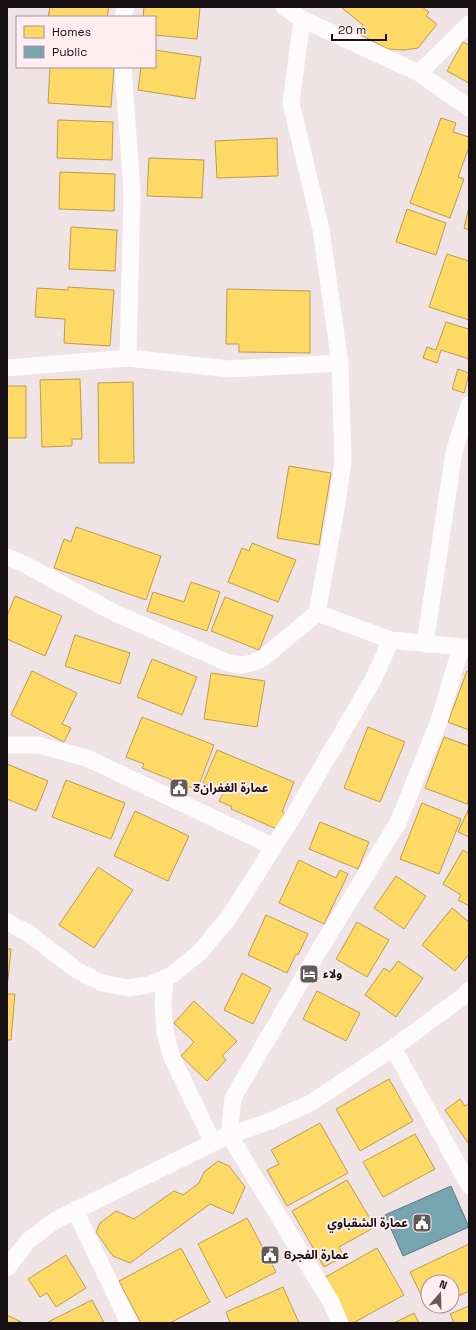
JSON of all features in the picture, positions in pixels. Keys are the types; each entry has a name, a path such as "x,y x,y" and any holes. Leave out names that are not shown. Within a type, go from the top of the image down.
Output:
{"street":[{"path":"284,7 302,19 419,73 469,108"},
{"path":"7,557 24,564 113,612 228,663 241,665 252,663 263,658 317,613 343,461 340,363 321,229 291,102 302,19"},
{"path":"419,73 469,24"},
{"path":"123,68 132,191 128,358"},
{"path":"7,368 128,358 230,369 340,363"},
{"path":"425,644 454,452 469,405"},
{"path":"317,613 391,640 465,648 439,721 398,823 321,947 233,1098 229,1135 331,1302 340,1323"},
{"path":"7,922 28,933 78,971 102,983 128,988 148,986 172,975 200,952 230,916 274,847 373,680 391,640"},
{"path":"7,745 38,745 87,758 274,847"},
{"path":"165,978 162,1004 165,1031 171,1055 213,1143"},
{"path":"7,1268 12,1251 54,1221 229,1135 268,1122 311,1103 393,1048 465,995 469,990"},
{"path":"393,1048 469,1185"},
{"path":"75,1210 129,1323"}],"building: Homes":[{"path":"50,7 109,7 107,16 48,16"},
{"path":"144,7 200,7 197,39 156,35 156,16 143,16"},
{"path":"341,7 422,7 429,12 426,16 437,24 418,48 404,50 388,49 357,33 363,25"},
{"path":"463,42 469,45 469,83 447,71"},
{"path":"156,50 201,57 195,99 138,90 141,68 156,68"},
{"path":"50,68 114,68 111,107 48,103"},
{"path":"441,118 456,123 453,132 469,137 469,147 458,177 464,179 450,218 410,203"},
{"path":"58,120 113,122 112,160 57,158"},
{"path":"277,138 278,176 217,178 215,141"},
{"path":"149,158 204,160 202,198 147,196"},
{"path":"60,172 115,174 114,211 59,209"},
{"path":"469,207 469,230 464,228"},
{"path":"407,209 446,223 436,255 396,242"},
{"path":"71,227 117,230 115,271 69,269"},
{"path":"447,254 469,261 469,320 429,307"},
{"path":"68,287 114,290 110,346 64,343 65,319 35,317 37,288 68,290"},
{"path":"227,289 310,291 310,353 239,352 239,344 226,344"},
{"path":"446,322 468,329 469,327 469,359 441,350 437,363 423,358 427,347 436,350"},
{"path":"458,369 469,373 464,393 452,389"},
{"path":"80,379 82,439 72,439 72,446 42,447 40,380"},
{"path":"133,382 134,463 99,463 98,383"},
{"path":"7,386 26,386 26,438 7,438"},
{"path":"289,466 331,473 319,545 277,538"},
{"path":"76,527 161,556 146,600 54,568 64,539 71,542"},
{"path":"252,543 296,560 278,602 228,582 242,548 249,551"},
{"path":"191,582 220,592 207,631 147,611 153,592 184,602"},
{"path":"15,596 62,616 45,656 7,639 7,616"},
{"path":"225,597 273,616 259,650 211,631"},
{"path":"75,635 130,653 120,684 65,666"},
{"path":"152,659 197,677 182,715 137,697"},
{"path":"32,671 77,693 62,724 71,728 64,742 11,715"},
{"path":"467,671 469,671 469,730 448,722"},
{"path":"211,673 265,681 257,727 204,719"},
{"path":"142,717 214,745 197,790 142,768 144,764 126,757"},
{"path":"368,727 405,742 380,802 344,788"},
{"path":"444,737 469,746 469,799 467,804 425,788"},
{"path":"217,750 294,782 282,812 286,814 279,830 231,809 232,807 219,801 224,791 203,783"},
{"path":"7,764 48,781 36,811 7,799"},
{"path":"66,780 125,803 111,839 52,817"},
{"path":"422,803 461,819 439,874 400,859"},
{"path":"469,808 469,837 458,832"},
{"path":"135,811 189,836 168,881 114,856"},
{"path":"320,822 369,842 358,869 309,849"},
{"path":"463,850 469,854 469,906 458,900 461,895 443,884"},
{"path":"299,860 336,878 340,870 348,874 324,924 279,903"},
{"path":"98,867 133,890 94,948 59,925"},
{"path":"396,876 426,896 404,929 374,908"},
{"path":"452,908 469,922 469,954 455,971 422,945"},
{"path":"266,915 308,934 287,973 248,955"},
{"path":"357,922 389,940 367,977 336,959"},
{"path":"7,949 11,949 8,980 7,980"},
{"path":"398,961 423,978 396,1017 365,995 384,968 390,972"},
{"path":"242,973 271,988 253,1024 224,1010"},
{"path":"317,991 360,1013 346,1041 303,1019"},
{"path":"7,994 15,994 11,1040 7,1040"},
{"path":"194,1001 237,1041 222,1056 226,1060 207,1081 181,1056 194,1042 174,1023"},
{"path":"389,1079 413,1121 360,1151 336,1109"},
{"path":"460,1099 465,1106 469,1103 469,1144 445,1110"},
{"path":"320,1123 348,1173 287,1206 267,1170 279,1164 271,1150"},
{"path":"415,1134 435,1169 383,1197 363,1162"},
{"path":"218,1161 229,1166 245,1187 233,1214 210,1204 130,1263 113,1256 96,1232 100,1223 116,1211 134,1219 174,1191 183,1195 199,1183 204,1172"},
{"path":"347,1180 375,1227 339,1247 344,1256 324,1267 292,1211"},
{"path":"247,1218 276,1272 226,1298 198,1244"},
{"path":"469,1244 469,1291 460,1295 460,1274 420,1274 420,1293 410,1272"},
{"path":"181,1248 210,1302 170,1323 141,1323 119,1281"},
{"path":"377,1248 404,1295 353,1323 347,1323 322,1279"},
{"path":"66,1255 86,1288 56,1307 47,1293 40,1297 28,1279"},
{"path":"283,1287 299,1323 230,1323 226,1312"},
{"path":"92,1300 104,1323 48,1322"},
{"path":"469,1306 469,1323 454,1323 450,1314 460,1314 460,1310"},
{"path":"414,1313 419,1323 394,1323"},
{"path":"7,1315 23,1323 7,1323"}],"building: Public":[{"path":"451,1186 469,1227 403,1256 385,1215"}],"place":[{"name":"عمارة الغفران3","path":"179,788"},
{"name":"ولاء","path":"309,974"},
{"name":"عمارة الشقباوي","path":"422,1223"},
{"name":"عمارة الفجر6","path":"270,1255"}]}
